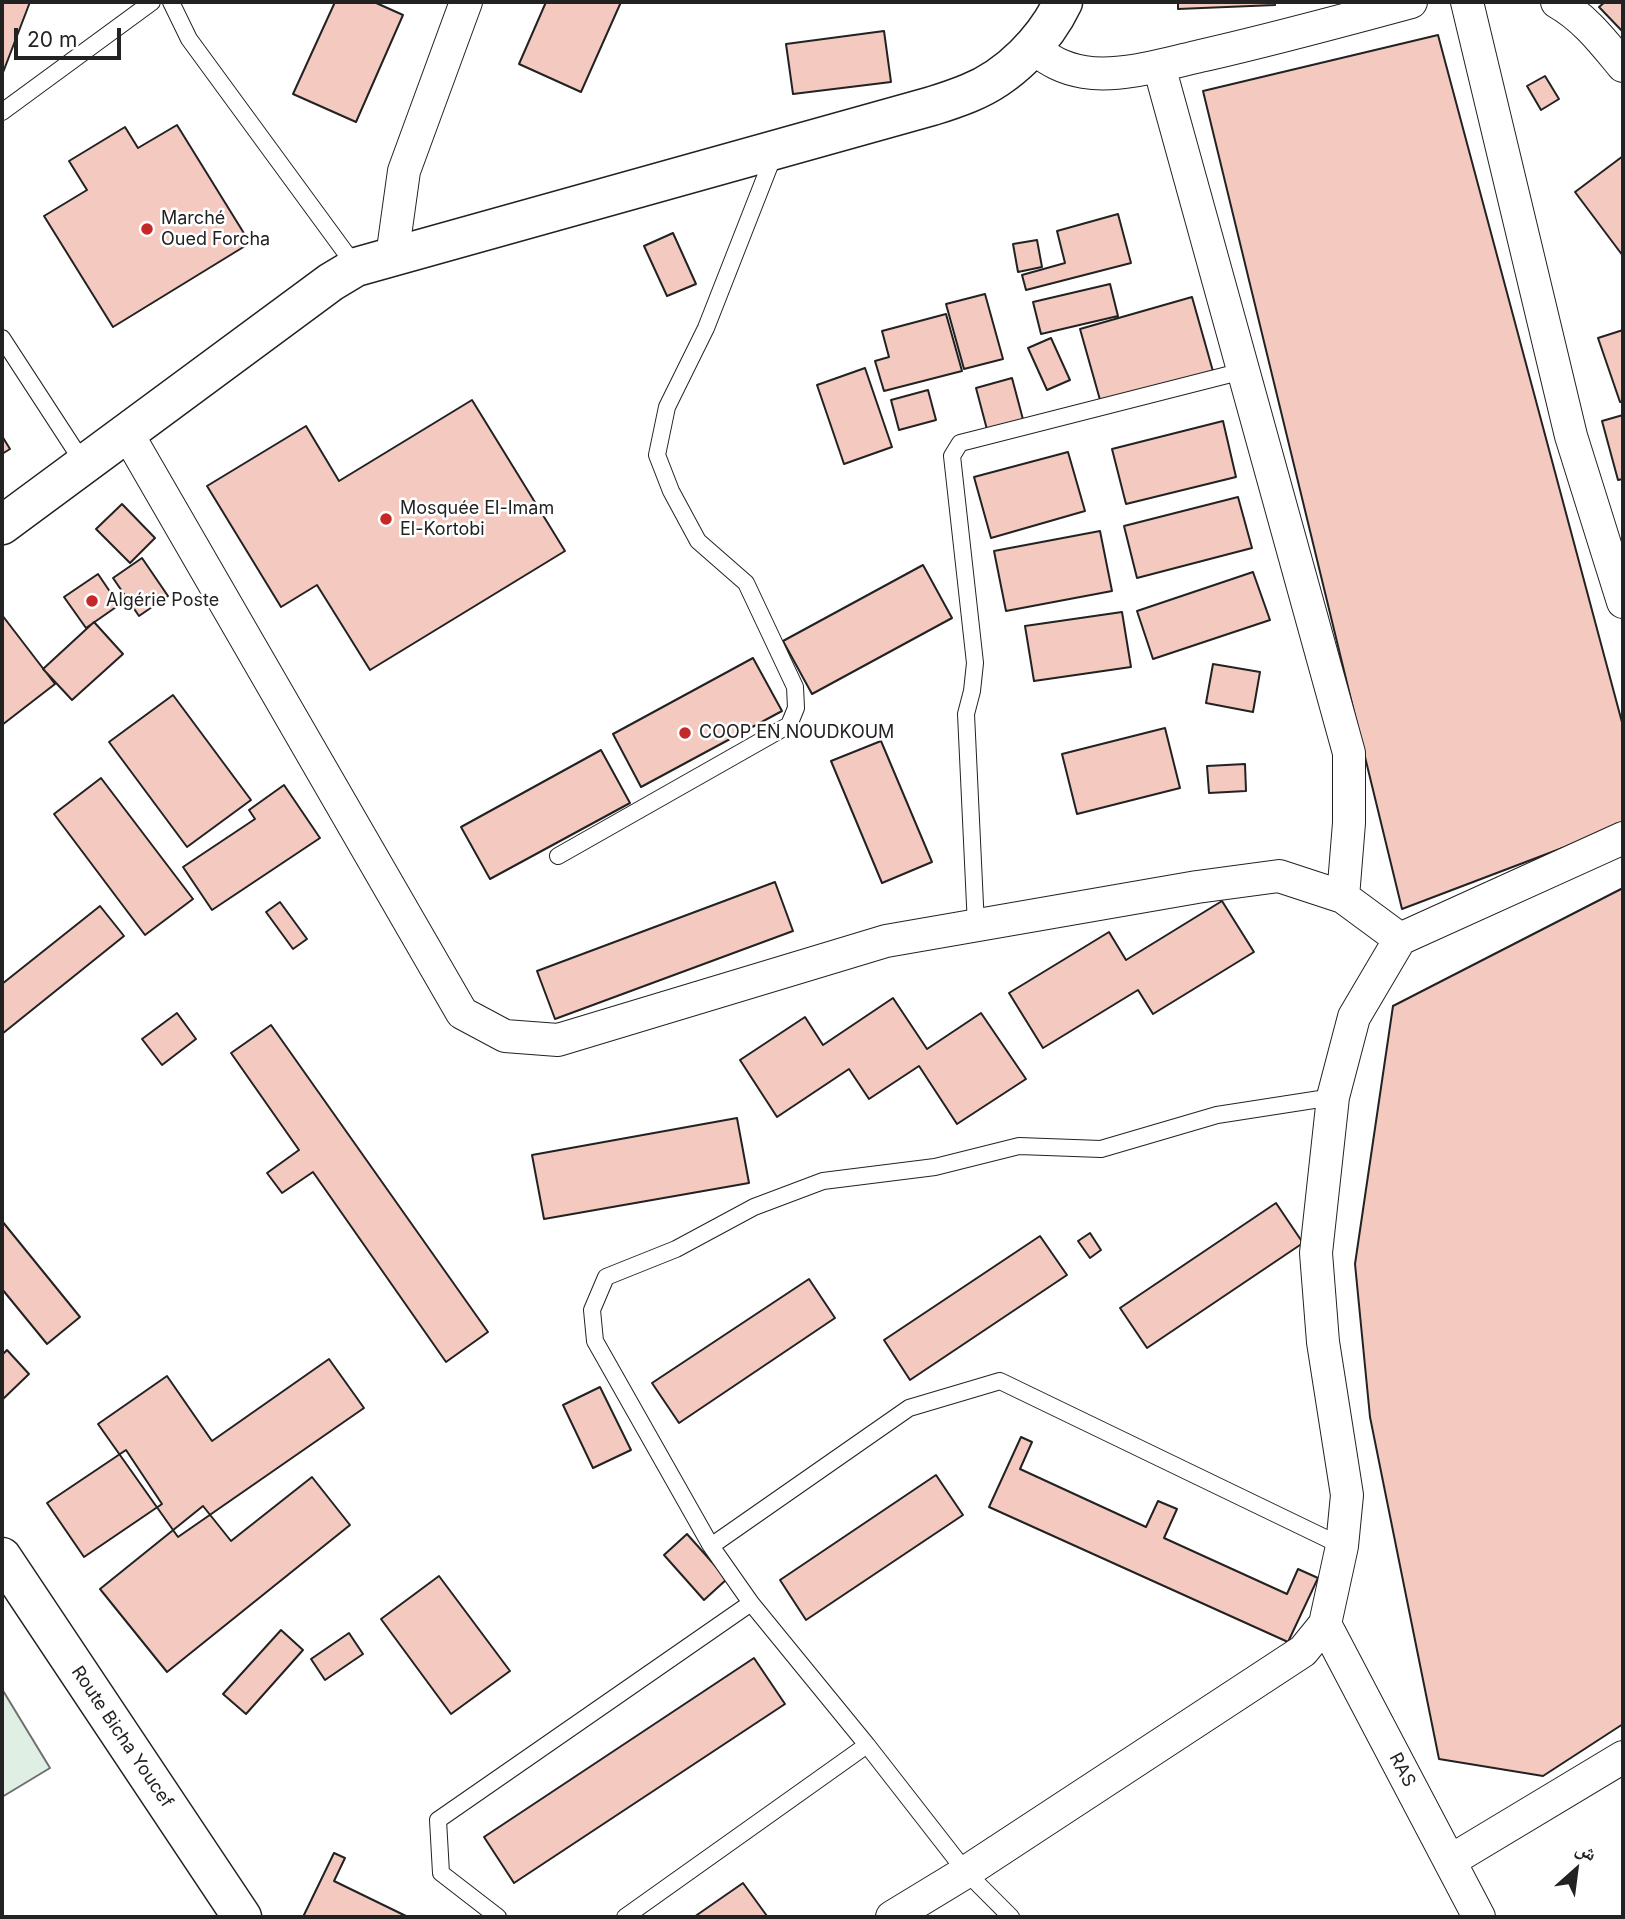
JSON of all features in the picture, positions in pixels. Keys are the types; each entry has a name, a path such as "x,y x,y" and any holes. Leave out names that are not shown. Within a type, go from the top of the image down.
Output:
{"street":[{"path":"392,257 404,171 466,2"},
{"path":"2,525 331,282 356,267 972,93 1006,72 1032,48 1063,2"},
{"path":"1032,48 1057,65 1087,72 1117,72 1159,66 1286,37 1412,2"},
{"path":"1467,2 1571,436 1623,602"},
{"path":"1558,2 1574,12 1595,32 1623,66"},
{"path":"1159,66 1349,753 1349,823 1343,897"},
{"path":"127,433 462,1013 505,1036 558,1040 886,941 1197,887 1279,876 1343,897 1400,939"},
{"path":"892,1917 966,1872 1303,1651 1325,1623 1342,1546 1347,1494 1323,1342 1316,1253 1333,1097 1354,1017 1400,939 1623,838"},
{"name":"Route Bicha Youcef","path":"2,1556 242,1917"},
{"name":"RAS","path":"1325,1623 1479,1917"},
{"path":"1450,1861 1623,1757"}],"lane":[{"path":"2,112 152,2"},
{"path":"171,2 189,39 356,267"},
{"path":"558,856 789,725 796,708 796,687 746,583 698,541 671,491 657,456 667,407 706,328 775,150"},
{"path":"2,338 84,464"},
{"path":"975,926 967,714 975,663 952,456 960,443 1243,371"},
{"path":"1012,1917 966,1872 751,1603 711,1546 595,1341 592,1310 606,1277 676,1249 754,1207 823,1181 935,1167 1019,1146 1101,1149 1217,1115 1333,1097"},
{"path":"711,1546 909,1408 1000,1381 1342,1546"},
{"path":"498,1917 440,1873 438,1820 751,1603"},
{"path":"625,1917 867,1745"}],"green space":[{"path":"2,1689 50,1768 2,1797"}],"building":[{"path":"2,2 30,2 2,75"},
{"path":"335,2 374,2 403,15 356,122 293,94"},
{"path":"546,2 621,2 581,92 519,64"},
{"path":"1178,2 1275,2 1275,5 1178,9"},
{"path":"1605,2 1623,2 1623,32 1599,7"},
{"path":"884,31 891,82 793,94 786,44"},
{"path":"1438,35 1623,726 1623,825 1402,909 1203,91"},
{"path":"1545,76 1559,99 1541,110 1527,86"},
{"name":"Marché Oued Forcha","path":"177,125 250,243 113,327 44,216 87,190 69,161 125,127 138,148"},
{"path":"1623,156 1623,256 1575,192"},
{"path":"1118,214 1131,263 1026,290 1022,275 1065,263 1057,231"},
{"path":"673,233 696,284 667,296 644,246"},
{"path":"1037,240 1042,267 1018,272 1013,244"},
{"path":"1110,284 1118,316 1041,334 1033,302"},
{"path":"985,294 1003,359 964,369 946,304"},
{"path":"1192,297 1216,382 1104,414 1080,329"},
{"path":"946,314 962,371 884,391 875,361 889,357 882,331"},
{"path":"1623,330 1623,401 1620,402 1598,338"},
{"path":"1051,338 1070,380 1047,390 1028,348"},
{"path":"865,368 892,447 844,464 817,385"},
{"path":"1012,378 1025,427 989,437 976,388"},
{"path":"928,390 936,420 899,430 891,400"},
{"name":"Mosquée El-Imam El-Kortobi","path":"472,400 565,551 370,670 317,585 281,607 207,486 306,426 339,481"},
{"path":"1623,415 1623,479 1618,480 1602,421"},
{"path":"1223,421 1236,477 1126,504 1112,449"},
{"path":"2,436 10,449 2,454"},
{"path":"1068,452 1085,511 991,538 974,477"},
{"path":"1238,497 1252,548 1137,578 1124,526"},
{"path":"122,504 155,538 130,563 96,529"},
{"path":"1100,531 1112,591 1006,611 994,551"},
{"path":"142,558 168,596 139,616 113,578"},
{"path":"923,565 952,618 812,694 783,641"},
{"path":"1253,572 1270,620 1153,659 1137,611"},
{"name":"Algérie Poste","path":"98,574 119,605 86,628 64,597"},
{"path":"1122,612 1131,667 1034,681 1025,626"},
{"path":"2,615 55,684 2,725"},
{"path":"94,622 123,654 72,700 43,669"},
{"path":"753,658 782,711 641,787 613,734"},
{"path":"1213,664 1260,672 1253,712 1206,703"},
{"path":"173,695 251,800 187,847 109,742"},
{"path":"1165,728 1180,788 1077,814 1062,754"},
{"path":"881,741 932,862 882,883 831,761"},
{"path":"601,750 630,803 490,879 461,827"},
{"path":"1245,764 1246,791 1209,793 1207,766"},
{"path":"101,778 193,899 145,935 54,814"},
{"path":"284,785 320,838 212,910 183,867 255,819 249,810"},
{"path":"775,882 793,931 555,1019 537,971"},
{"path":"1623,888 1623,1724 1543,1776 1439,1759 1370,1417 1355,1264 1393,1006"},
{"path":"1222,901 1254,952 1153,1014 1138,990 1043,1048 1009,993 1109,932 1126,960"},
{"path":"280,902 307,939 293,949 266,912"},
{"path":"100,906 124,936 2,1034 2,984"},
{"path":"893,998 927,1049 981,1013 1026,1079 957,1124 919,1066 869,1099 849,1069 777,1117 740,1060 805,1017 823,1045"},
{"path":"177,1013 196,1039 162,1065 142,1039"},
{"path":"271,1025 488,1332 446,1362 313,1172 282,1193 267,1173 299,1150 231,1053"},
{"path":"737,1118 749,1183 544,1219 532,1155"},
{"path":"1276,1203 1303,1243 1147,1348 1120,1308"},
{"path":"2,1221 80,1317 47,1344 2,1289"},
{"path":"1090,1233 1101,1250 1090,1258 1078,1241"},
{"path":"1040,1236 1067,1275 910,1380 884,1340"},
{"path":"809,1279 835,1318 679,1423 652,1383"},
{"path":"7,1350 29,1374 2,1400 2,1355"},
{"path":"329,1359 364,1408 178,1537 98,1424 167,1376 212,1441"},
{"path":"600,1387 631,1450 593,1468 563,1405"},
{"path":"1021,1437 1032,1442 1020,1469 1146,1527 1158,1501 1177,1509 1164,1538 1287,1594 1298,1569 1318,1578 1288,1642 989,1507"},
{"path":"126,1450 162,1504 84,1557 47,1503"},
{"path":"936,1475 963,1515 806,1620 780,1580"},
{"path":"312,1477 350,1525 167,1672 100,1589 203,1506 231,1541"},
{"path":"687,1534 727,1579 704,1600 664,1555"},
{"path":"439,1576 510,1671 451,1714 381,1619"},
{"path":"281,1630 303,1650 246,1714 223,1694"},
{"path":"349,1633 363,1654 325,1680 311,1659"},
{"path":"754,1658 785,1704 514,1883 484,1837"},
{"path":"334,1853 345,1858 334,1881 408,1917 303,1917"},
{"path":"743,1883 767,1916 694,1917"}],"place":[{"name":"Marché Oued Forcha","path":"147,229"},
{"name":"Mosquée El-Imam El-Kortobi","path":"386,519"},
{"name":"Algérie Poste","path":"92,601"},
{"name":"COOP EN NOUDKOUM","path":"685,733"}]}
